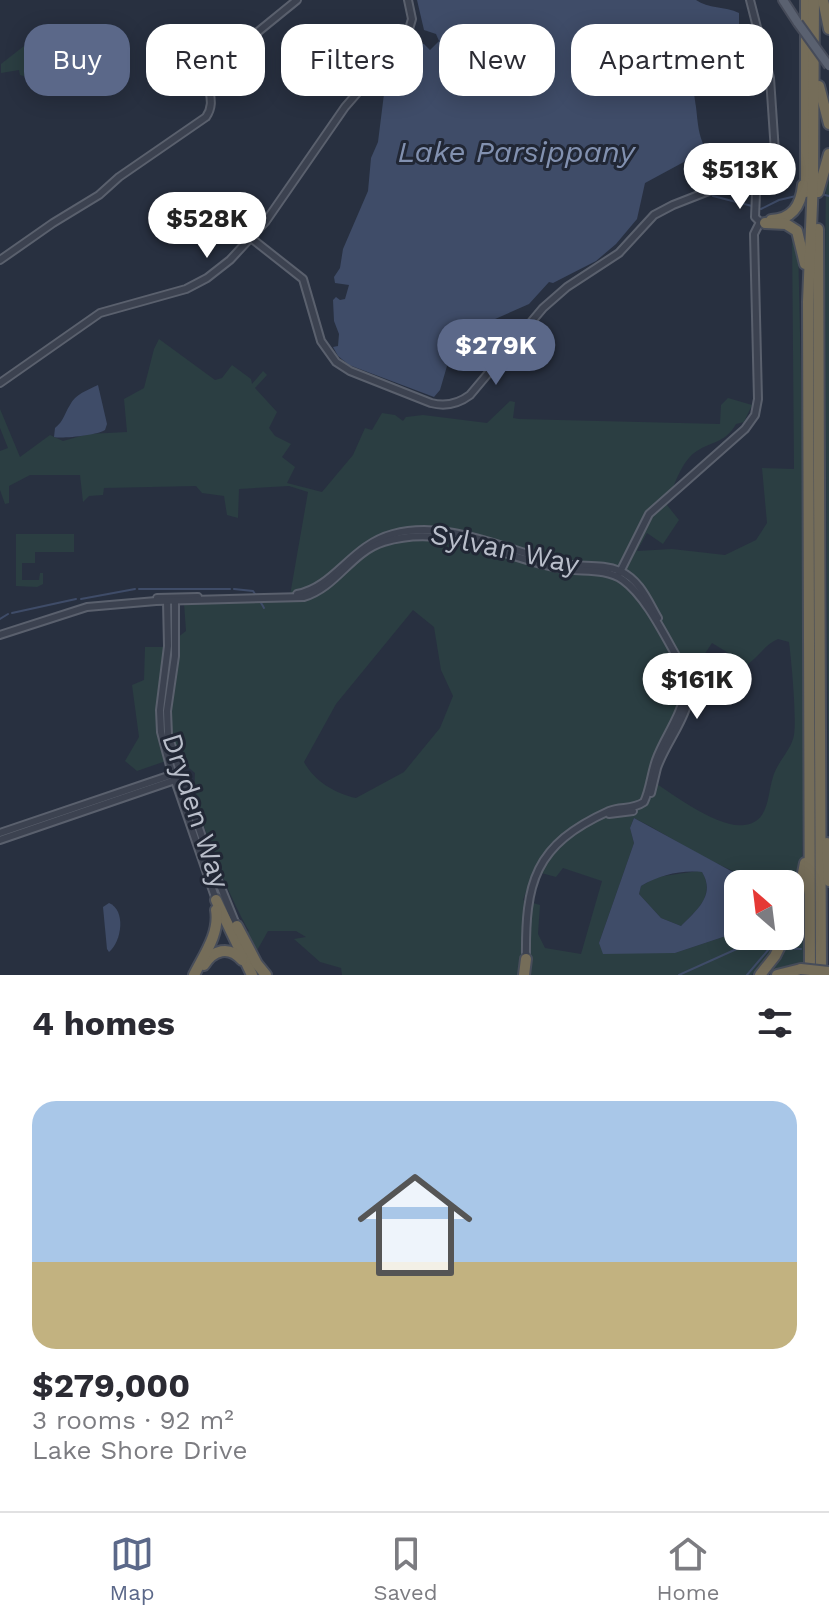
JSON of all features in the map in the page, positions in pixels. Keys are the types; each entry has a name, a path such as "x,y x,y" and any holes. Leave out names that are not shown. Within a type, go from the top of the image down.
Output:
{"highway":[{"path":"806,0 808,302"},
{"path":"819,0 829,29"},
{"path":"817,973 821,785 819,0"},
{"path":"817,973 810,838 808,302 819,0"},
{"path":"819,86 829,124"},
{"path":"818,192 829,154"},
{"path":"765,222 786,218 796,209 803,192 806,159"},
{"path":"765,222 786,224 797,231 806,266"},
{"path":"821,785 825,797 829,881"},
{"path":"802,870 810,838"},
{"path":"194,975 217,926 216,900"},
{"path":"216,900 253,975"},
{"path":"237,926 266,975"},
{"path":"201,975 214,953 226,950 240,956 253,975"},
{"path":"760,975 778,950"},
{"path":"526,959 526,975"},
{"path":"777,975 817,973"}],"main road":[{"path":"783,0 829,66"}],"street":[{"path":"0,260 99,195 119,177 206,117 212,106 207,79 211,70 297,0"},
{"path":"0,383 103,311 170,294 200,282 223,266 251,238 338,116 409,32 412,19 408,0"},
{"path":"251,238 303,279 321,341 336,362 350,371 431,403 453,404 470,395 533,318 557,295 619,253 657,212 770,165 775,152 770,78 751,2 743,0"},
{"path":"619,574 649,514 754,418 758,399 758,231 765,222 751,175"},
{"name":"Sylvan Way","path":"287,597 317,588 355,553 379,539 417,530 457,534 563,564 605,568 619,574 637,593 668,639 685,674 686,692 680,711 659,751 646,798 642,806 616,809 585,822 549,852 536,873 527,908 526,959"},
{"name":"Sylvan Way","path":"0,633 78,608 137,601 308,596 324,589 354,559 374,546 414,536 443,536 557,568 619,574"},
{"path":"605,568 620,564 628,554"},
{"name":"Dryden Way","path":"166,600 168,646 160,722 163,743 237,926 253,975"},
{"name":"Dryden Way","path":"175,600 168,735 177,776 216,900"},
{"path":"0,833 177,776"},
{"path":"0,840 177,776"}],"green space":[{"path":"24,46 24,76 20,75 19,70 1,73 1,64"},
{"path":"829,159 829,859 825,281"},
{"path":"792,232 798,242 803,469 800,870 732,870 634,818 630,828 634,843 599,943 675,953 724,937 724,950 774,950 766,963 751,975 342,975 341,968 320,962 294,939 306,937 296,931 268,931 255,954 246,933 249,931 205,830 195,789 195,773 183,763 163,762 137,771 125,761 139,737 132,685 144,680 145,647 165,647 186,631 184,603 289,601 308,492 289,486 239,489 238,518 227,515 224,496 202,493 196,486 104,488 103,495 89,496 83,502 80,475 30,475 9,486 9,503 5,504 0,490 0,451 8,448 0,428 0,409 20,457 50,435 63,441 88,434 127,432 124,399 144,388 159,339 215,380 222,378 232,365 251,379 252,384 263,371 267,375 255,388 277,412 269,428 275,436 291,444 282,457 295,467 287,483 322,492 353,455 365,428 372,430 382,413 395,415 403,421 406,417 423,415 487,423 510,401 515,402 513,418 519,419 720,424 721,405 728,398 752,405 744,422 736,424 727,435 689,457 667,505 679,520 663,544 647,533 637,551 672,549 725,555 756,540 767,523 762,468 794,469","holes":["413,610 434,627 441,670 453,696 440,728 404,772 356,798 326,786 304,762 336,704","778,639 789,642 793,739 775,772 766,807 759,819 744,825 733,825 708,816 647,777 680,694 681,685 673,660 700,661 712,643 735,657 736,666 741,668","563,868 602,881 581,954 545,948 538,934 540,905 523,900 534,871 556,877"]},
{"path":"16,534 74,534 74,552 35,552 35,563 22,563 22,580 39,580 40,573 43,573 43,584 37,587 16,586"},
{"path":"698,871 706,880 706,895 681,926 661,918 639,894 641,886 657,877"},
{"path":"781,950 803,950 803,966 764,975"}],"water":[{"name":"Lake Parsippany","path":"417,0 696,0 739,13 739,24 571,24 571,96 694,96 701,139 706,150 645,183 637,219 616,244 596,261 553,283 549,282 529,304 486,323 467,339 447,366 440,390 434,397 349,365 333,347 338,346 339,334 334,321 333,300 336,297 345,299 349,285 335,283 334,277 368,191 371,158 378,142 384,96 423,96 423,44 430,50 439,41 436,34 424,30"},
{"path":"98,385 107,424 105,430 80,436 54,437 55,428 72,401"},
{"path":"634,818 729,870 724,870 724,937 675,953 603,954 599,943 634,843 630,828","holes":["686,872 702,872 707,888 703,902 681,926 661,918 639,894 641,886 655,879"]},
{"path":"109,903 118,912 120,926 117,941 109,952 103,907"}],"waterway":[{"path":"703,152 708,187 713,196 752,206"},
{"path":"825,195 829,196"},
{"path":"761,209 796,196"},
{"path":"81,599 135,589"},
{"path":"139,589 230,589"},
{"path":"234,589 253,591 255,594"},
{"path":"12,613 76,599"},
{"path":"260,601 264,608"},
{"path":"0,619 8,614"},
{"path":"679,975 734,950"},
{"path":"747,975 768,950"}]}
